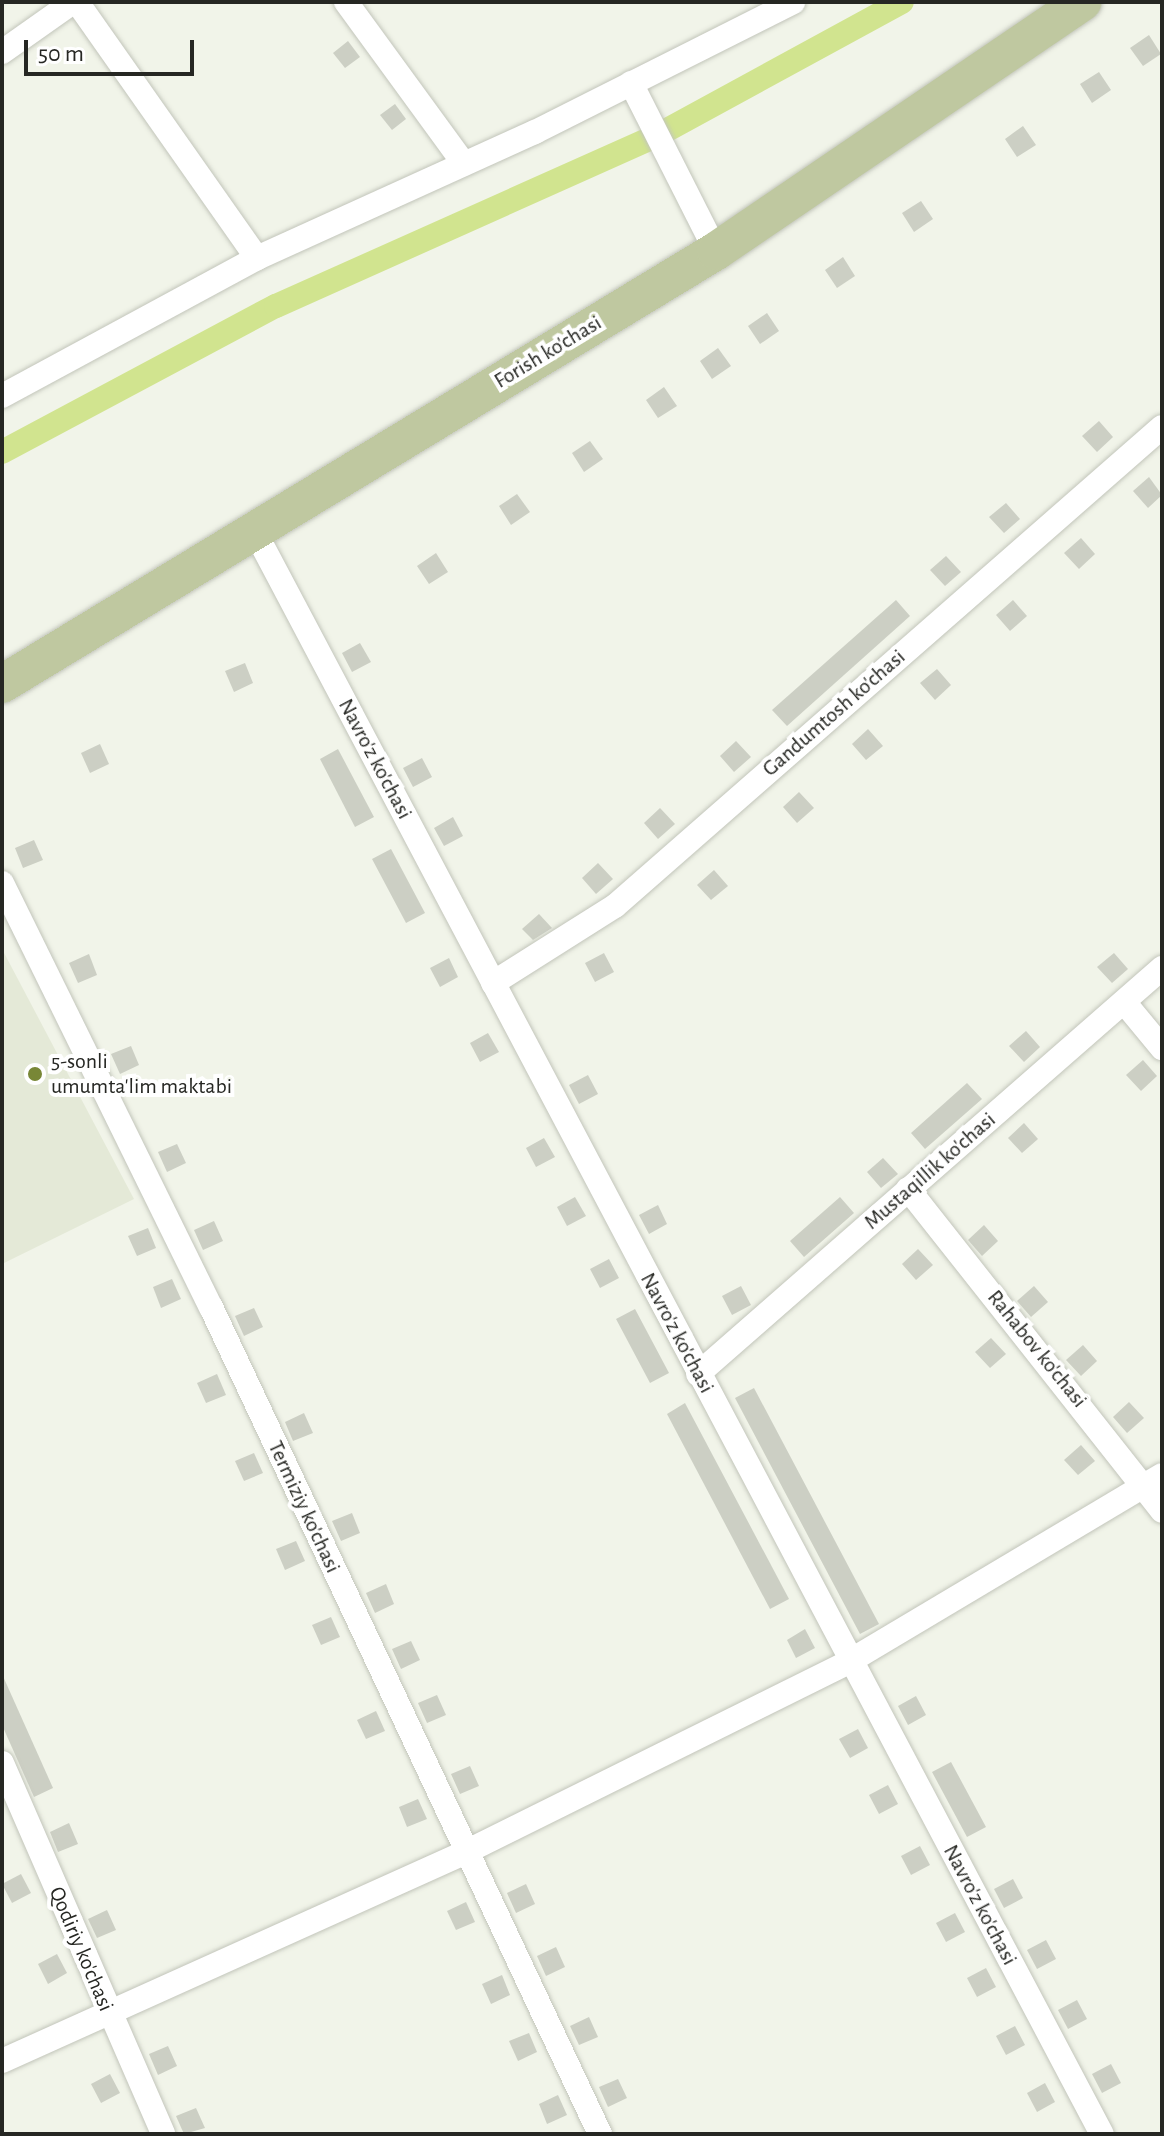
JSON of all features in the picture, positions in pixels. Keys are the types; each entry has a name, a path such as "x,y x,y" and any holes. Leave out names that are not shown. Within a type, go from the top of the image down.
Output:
{"main road":[{"name":"Forish ko'chasi","path":"2,684 716,251 1082,2"}],"street":[{"path":"2,52 75,2 257,258"},
{"path":"346,2 464,164"},
{"path":"2,396 257,258 464,164 793,2"},
{"path":"631,83 716,251"},
{"name":"Gandumtosh ko'chasi","path":"493,983 615,906 1162,427"},
{"name":"Navro'z ko'chasi","path":"254,530 1102,2134"},
{"name":"Termiziy ko'chasi","path":"2,883 600,2134"},
{"name":"Mustaqillik ko'chasi","path":"698,1374 1162,968"},
{"path":"1124,1002 1162,1048"},
{"name":"Rahabov ko'chasi","path":"908,1189 1155,1481 1162,1511"},
{"path":"2,2061 466,1852 850,1661 1155,1481"},
{"name":"Qodiriy ko'chasi","path":"2,1763 163,2134"}],"shaded area":[{"name":"5-sonli umumta'lim maktabi","path":"2,949 134,1199 2,1264"}],"building":[{"path":"1149,35 1161,54 1143,66 1130,48"},
{"path":"348,41 360,57 345,68 333,53"},
{"path":"1099,72 1111,90 1092,103 1080,84"},
{"path":"395,104 406,119 392,130 380,115"},
{"path":"1023,126 1036,145 1017,157 1005,139"},
{"path":"921,201 933,219 914,232 902,213"},
{"path":"843,257 855,276 837,288 825,270"},
{"path":"767,313 779,331 760,344 748,326"},
{"path":"718,348 731,366 712,379 700,361"},
{"path":"664,387 677,406 658,418 646,400"},
{"path":"1099,421 1113,437 1097,452 1082,436"},
{"path":"590,441 603,459 584,472 572,453"},
{"path":"1149,477 1162,495 1148,508 1133,491"},
{"path":"517,494 530,512 511,525 499,506"},
{"path":"1006,503 1020,519 1004,533 989,517"},
{"path":"1081,538 1095,554 1079,569 1064,553"},
{"path":"436,553 448,572 429,584 417,566"},
{"path":"946,556 961,572 945,586 930,570"},
{"path":"896,600 910,616 787,726 772,710"},
{"path":"1013,600 1027,616 1010,631 996,615"},
{"path":"360,643 371,662 352,672 342,653"},
{"path":"245,663 253,683 234,692 225,671"},
{"path":"937,669 951,685 935,700 920,683"},
{"path":"868,729 883,746 866,760 852,744"},
{"path":"736,741 751,757 734,772 720,756"},
{"path":"100,744 109,764 90,773 81,753"},
{"path":"338,749 374,817 355,827 320,759"},
{"path":"422,758 432,777 413,787 403,768"},
{"path":"799,792 814,808 797,823 783,807"},
{"path":"660,808 675,824 658,839 644,823"},
{"path":"453,817 463,836 444,846 434,828"},
{"path":"34,840 43,860 23,868 15,848"},
{"path":"391,849 425,913 406,923 372,859"},
{"path":"598,863 613,879 596,894 582,878"},
{"path":"714,870 728,886 711,900 697,885"},
{"path":"539,914 552,928 533,940 522,929"},
{"path":"604,953 614,972 595,982 585,963"},
{"path":"1114,953 1128,969 1112,983 1097,967"},
{"path":"89,954 97,975 78,983 69,963"},
{"path":"449,958 458,977 440,987 430,968"},
{"path":"1026,1031 1040,1047 1024,1062 1009,1046"},
{"path":"488,1033 499,1052 480,1062 470,1043"},
{"path":"131,1046 139,1065 120,1074 111,1054"},
{"path":"1143,1060 1157,1076 1141,1091 1126,1075"},
{"path":"588,1075 598,1094 579,1104 569,1085"},
{"path":"967,1083 982,1099 925,1149 911,1133"},
{"path":"1024,1123 1038,1139 1022,1153 1008,1138"},
{"path":"544,1138 555,1157 536,1167 526,1148"},
{"path":"177,1144 186,1163 167,1172 158,1152"},
{"path":"883,1158 898,1174 881,1188 867,1172"},
{"path":"575,1197 586,1216 567,1226 557,1207"},
{"path":"840,1197 854,1213 804,1257 790,1241"},
{"path":"658,1205 667,1224 649,1234 639,1215"},
{"path":"214,1221 223,1241 203,1250 194,1230"},
{"path":"984,1225 998,1241 982,1256 968,1240"},
{"path":"148,1228 156,1248 137,1256 128,1236"},
{"path":"918,1249 933,1265 916,1280 902,1264"},
{"path":"609,1259 619,1278 600,1288 590,1269"},
{"path":"172,1279 181,1299 161,1308 153,1287"},
{"path":"741,1286 751,1305 732,1315 722,1296"},
{"path":"1034,1286 1048,1302 1031,1317 1017,1301"},
{"path":"254,1308 263,1327 244,1336 235,1316"},
{"path":"635,1309 669,1373 650,1383 616,1319"},
{"path":"991,1338 1006,1354 990,1368 975,1352"},
{"path":"1083,1345 1097,1361 1081,1376 1066,1360"},
{"path":"217,1374 226,1395 206,1403 197,1383"},
{"path":"754,1388 879,1624 860,1634 735,1398"},
{"path":"1129,1402 1144,1418 1127,1433 1113,1417"},
{"path":"685,1403 789,1599 770,1609 667,1414"},
{"path":"304,1413 313,1433 293,1441 285,1422"},
{"path":"1081,1445 1095,1461 1078,1475 1064,1460"},
{"path":"254,1453 263,1473 244,1481 235,1461"},
{"path":"352,1513 360,1533 341,1541 332,1521"},
{"path":"296,1541 305,1561 285,1570 276,1549"},
{"path":"386,1584 394,1604 375,1613 366,1593"},
{"path":"331,1617 340,1637 321,1645 312,1625"},
{"path":"805,1629 815,1648 796,1658 787,1640"},
{"path":"411,1641 420,1660 401,1669 392,1649"},
{"path":"2,1674 53,1788 34,1797 2,1725"},
{"path":"437,1695 446,1715 427,1723 418,1703"},
{"path":"916,1696 926,1715 908,1725 898,1706"},
{"path":"376,1711 385,1731 366,1739 357,1720"},
{"path":"858,1729 868,1748 850,1758 839,1739"},
{"path":"951,1762 986,1827 967,1837 932,1772"},
{"path":"470,1766 479,1786 460,1794 451,1774"},
{"path":"888,1785 898,1804 879,1814 869,1795"},
{"path":"418,1799 427,1819 407,1827 399,1807"},
{"path":"69,1823 78,1844 58,1852 50,1832"},
{"path":"920,1846 930,1865 911,1875 901,1856"},
{"path":"21,1874 31,1893 12,1903 2,1884"},
{"path":"1013,1879 1023,1898 1004,1908 994,1889"},
{"path":"526,1884 535,1904 516,1913 507,1893"},
{"path":"466,1902 475,1922 456,1930 447,1911"},
{"path":"107,1910 116,1930 97,1938 88,1919"},
{"path":"955,1913 965,1932 946,1942 936,1923"},
{"path":"1046,1940 1056,1959 1037,1969 1027,1950"},
{"path":"556,1947 565,1967 546,1976 537,1956"},
{"path":"57,1954 67,1973 48,1984 38,1964"},
{"path":"986,1968 996,1987 977,1997 967,1978"},
{"path":"502,1975 510,1995 491,2004 482,1984"},
{"path":"1077,2000 1087,2019 1068,2029 1058,2010"},
{"path":"589,2017 598,2037 579,2045 570,2026"},
{"path":"1015,2026 1025,2045 1006,2055 996,2036"},
{"path":"529,2033 537,2052 518,2061 509,2041"},
{"path":"168,2046 177,2066 158,2075 149,2054"},
{"path":"1111,2064 1121,2083 1102,2093 1092,2074"},
{"path":"110,2074 120,2093 101,2103 91,2084"},
{"path":"618,2079 627,2098 608,2107 599,2087"},
{"path":"1045,2083 1055,2102 1037,2112 1027,2093"},
{"path":"558,2095 567,2115 547,2124 539,2104"},
{"path":"196,2108 205,2128 184,2134 176,2116"}],"waterway":[{"path":"2,452 276,306 656,136 902,2"}],"place":[{"name":"5-sonli umumta'lim maktabi","path":"35,1074"}]}
